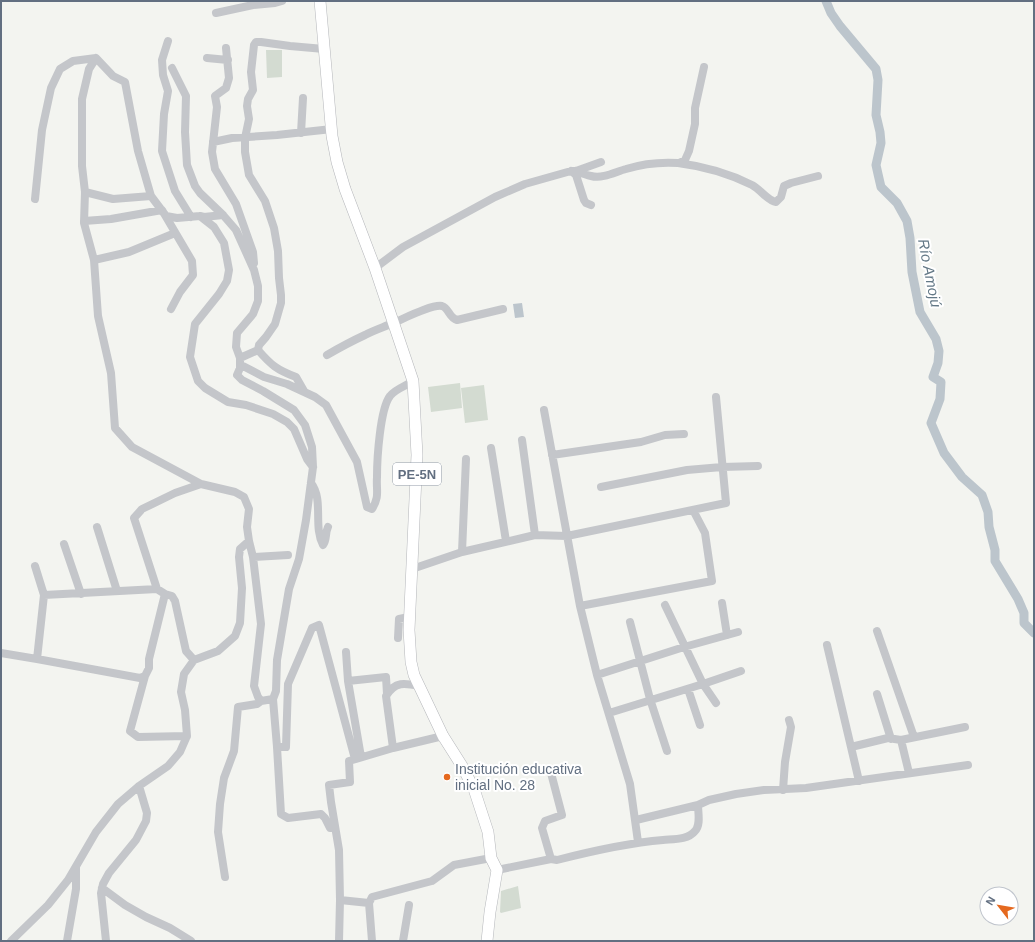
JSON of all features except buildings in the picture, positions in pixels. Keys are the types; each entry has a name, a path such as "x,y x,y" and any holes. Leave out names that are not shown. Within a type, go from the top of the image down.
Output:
{"highway":[{"name":"PE-5N","path":"320,1 332,136 337,162 345,189 375,268 414,381 417,455 409,617 409,646 411,662 414,675 443,736 462,766 474,789 488,832 491,858 498,870"},
{"path":"487,941 490,912 498,870"}],"street":[{"path":"216,13 253,5 282,1"},
{"path":"168,41 162,60 163,75 168,91 164,114 162,151 175,191 191,217"},
{"path":"258,350 259,345 275,324 281,303 281,295 278,278 278,251 274,228 265,201 249,175 245,152 244,138 249,119 247,106 248,99 253,90 251,72 254,45 256,42 261,42 324,49"},
{"path":"226,48 229,78 226,88 215,96 217,108 212,152 215,169 236,204 253,252 254,270"},
{"path":"96,58 89,69 82,98 82,166 85,192 84,221 94,260 98,316 111,373 115,428 132,447 201,484 235,492 244,497 249,509 247,527 253,558 261,624 254,686 261,701"},
{"path":"96,58 113,76 125,82 138,151 151,196 166,216 177,218 223,215"},
{"path":"35,199 42,130 51,88 60,69 73,61 96,58"},
{"path":"207,58 228,60"},
{"path":"679,163 685,160 689,151 695,124 695,108 704,67"},
{"path":"172,68 186,96 187,165 195,186 236,230 254,270 258,286 258,301 253,314 237,333 236,347 240,358 240,368 237,375 242,380 294,410 305,425 312,447 313,467 306,520 299,559 289,589 277,660 276,691 273,700 281,814 288,818 321,814 325,818 330,828 335,828 330,802"},
{"path":"301,133 303,98"},
{"path":"213,142 228,139 332,129"},
{"path":"375,268 403,247 495,197 525,184 601,162"},
{"path":"574,171 591,177 600,177 628,168 664,163 679,163 712,170 744,182 762,191 771,201 776,202 781,197 784,186 791,182 818,176"},
{"path":"574,171 584,200 586,203 591,205"},
{"path":"85,192 113,199 151,196"},
{"path":"84,221 111,219 162,210"},
{"path":"162,210 192,261 193,275 180,292 171,308"},
{"path":"200,216 214,227 224,243 229,270 227,281 219,294 195,324 190,357 198,380 205,388 228,402 260,409 287,422 294,429 313,467"},
{"path":"94,260 129,252 175,233"},
{"path":"327,355 365,335 394,323 405,316 438,306 444,307 452,318 456,320 503,309"},
{"path":"240,358 258,350"},
{"path":"258,350 272,366 281,372 296,377 304,392"},
{"path":"240,368 243,366 264,377 304,392 315,397 326,405 357,462 367,507 372,509 378,500 376,477 384,405 392,394 414,381"},
{"path":"412,569 462,552 506,541 535,535 567,536 726,503 716,397"},
{"path":"544,410 580,606 597,675 630,784 638,842"},
{"path":"552,455 641,442 665,435 684,434"},
{"path":"522,440 535,535"},
{"path":"491,448 506,541"},
{"path":"462,552 466,459"},
{"path":"601,487 687,470 758,466"},
{"path":"311,483 315,487 317,497 319,528 323,545 325,543 326,531 328,527"},
{"path":"187,736 138,737 130,731 145,676 149,668 149,659 161,592 134,518 142,509 175,493 201,484"},
{"path":"580,606 712,581 705,533 694,510"},
{"path":"97,527 117,591"},
{"path":"11,941 48,905 68,880 96,832 118,804 139,786 168,766 180,752 187,736 185,710 181,692 184,674 194,660 218,651 235,636 240,623 242,588 239,557 240,549 249,540"},
{"path":"64,544 81,594"},
{"path":"253,558 288,555"},
{"path":"35,566 44,595 38,659"},
{"path":"44,595 117,591 161,592 172,596 175,601 186,651 194,660"},
{"path":"722,603 727,635"},
{"path":"665,605 703,684 716,703"},
{"path":"398,638 399,618 409,617"},
{"path":"630,622 650,699 667,751"},
{"path":"277,747 286,747 288,684 312,628 319,625 358,758"},
{"path":"877,631 914,737"},
{"path":"597,675 684,647 738,632"},
{"path":"827,645 859,781"},
{"path":"346,652 348,681 358,758"},
{"path":"1,653 140,678 145,676"},
{"path":"608,712 688,689 741,671"},
{"path":"348,681 386,677 386,698 393,748"},
{"path":"387,694 402,683 419,686"},
{"path":"688,689 700,725"},
{"path":"877,694 891,739"},
{"path":"225,877 218,832 220,804 224,778 234,751 238,707 256,704 261,701 273,700"},
{"path":"778,790 785,762 791,727 790,720"},
{"path":"851,747 891,739 901,740 965,727"},
{"path":"339,941 339,850 330,802 329,785 350,782 349,761 393,748 443,736"},
{"path":"901,740 909,774"},
{"path":"636,820 736,794 764,790 806,788 968,765"},
{"path":"551,773 562,816 545,821 542,828 551,859"},
{"path":"106,941 102,884 136,840 146,821 148,813 139,786"},
{"path":"498,870 551,859 557,860 638,842 688,837 696,831 699,824 698,804"},
{"path":"372,941 368,903 372,897 432,881 454,865 491,858"},
{"path":"67,941 76,889 76,866"},
{"path":"102,888 125,905 170,928 191,941"},
{"path":"340,900 368,903"},
{"path":"403,941 409,905"}],"shaded area":[{"path":"266,50 282,50 282,77 267,78"},
{"path":"522,303 524,317 515,318 513,304"},
{"path":"460,383 462,408 431,412 428,387"},
{"path":"484,385 488,420 465,423 461,388"},
{"path":"518,886 521,908 501,913 501,891"}],"waterway":[{"name":"Río Amojú","path":"826,1 831,13 840,26 876,69 878,80 876,115 881,143 876,165 878,174 881,187 897,203 907,221 910,238 912,272 920,312 936,339 939,351 938,363 933,377 941,382 940,399 931,423 944,453 962,477 982,495 988,512 989,527 995,550 995,561 1018,599 1024,613 1024,623 1034,633"}],"place":[{"name":"Institución educativa inicial No. 28","path":"447,777"}]}
